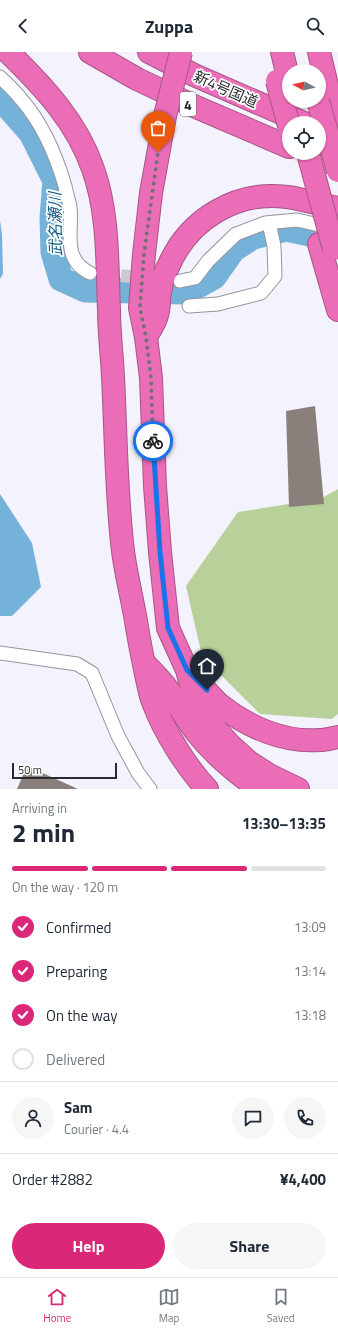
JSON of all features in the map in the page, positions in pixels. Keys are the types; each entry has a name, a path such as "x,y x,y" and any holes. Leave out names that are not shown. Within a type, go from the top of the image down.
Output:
{"highway":[{"path":"8,52 35,78 54,100 71,124 84,147 94,170 105,221 123,552 143,662 152,701 167,732 183,758 207,789"},
{"name":"新4号国道","path":"90,52 137,79 196,107 282,144"},
{"name":"新4号国道","path":"149,52 194,75 288,116"},
{"path":"167,52 158,112 140,308 146,337 151,378 155,486 168,628 187,670 196,699 211,724 231,746 249,762 269,775 298,789"},
{"path":"112,348 127,317 132,244 139,184 158,112 181,52"},
{"path":"282,52 283,64"},
{"path":"307,52 310,64"},
{"path":"319,52 320,64"},
{"path":"326,103 338,123"},
{"path":"326,108 338,171"},
{"path":"326,132 338,137"},
{"path":"299,160 332,246"},
{"path":"310,160 332,246 338,310"},
{"path":"322,160 338,166"},
{"path":"146,337 157,316 160,288 168,265 179,245 191,230 206,217 220,208 235,202 268,197 287,197 338,208"},
{"path":"143,662 168,690 184,715 215,752 234,770 261,789"},
{"path":"187,670 219,704 253,726 274,734 297,739 319,740 338,737"}],"street":[{"path":"0,77 22,100 43,130 59,165 70,208 69,240 75,259 83,270 90,273"},
{"path":"180,281 195,278 208,261 236,234 270,223 297,220 332,246"},
{"path":"189,306 218,304 261,292 275,276 274,246 270,223"},
{"path":"0,653 77,664 92,673 118,736 138,773 150,789"}],"green space":[{"path":"338,489 338,714 332,719 260,714 202,656 186,586 238,512 320,499"}],"water":[{"path":"0,220 3,274 0,279"},
{"path":"0,494 32,543 41,587 12,616 0,616"}],"building":[{"path":"315,406 324,504 289,507 286,411"},
{"path":"27,766 78,789 17,789"}],"waterway":[{"name":"武名瀬川","path":"0,98 31,133 55,181 52,218 53,252 61,279 85,290 187,292 214,277 233,250 253,237 286,229 338,240"}],"tunnel":[{"path":"102,274 148,278"}],"way so far":[{"path":"153,441 151,378 146,337 140,308 151,193 158,152"}],"route":[{"path":"153,441 160,552 168,628 187,670 207,690"}]}
